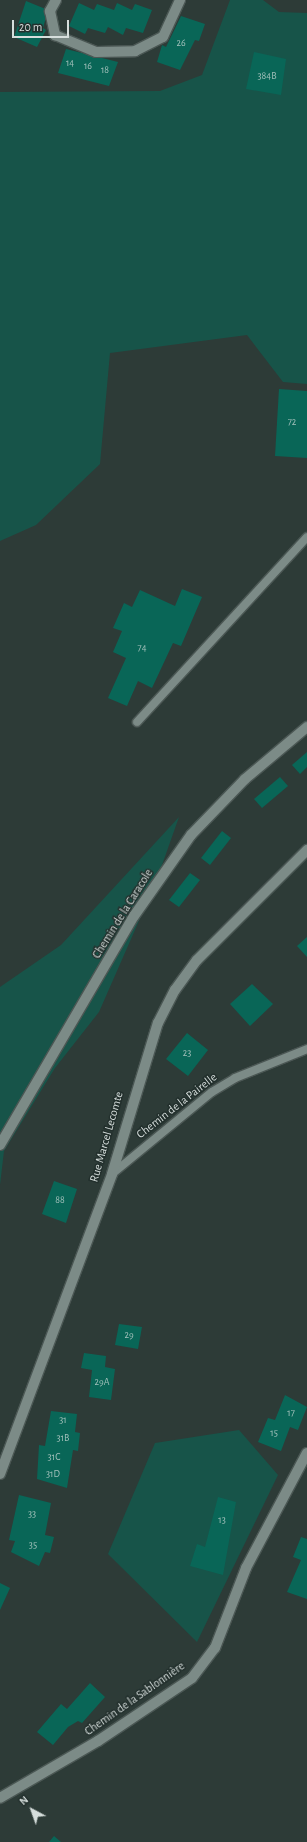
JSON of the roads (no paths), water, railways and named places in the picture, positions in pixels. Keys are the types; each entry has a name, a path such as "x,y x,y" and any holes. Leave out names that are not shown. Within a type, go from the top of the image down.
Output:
{"street":[{"path":"56,0 50,11 55,35 96,52 135,51 163,37 180,0"},
{"name":"Chemin de la Caracole","path":"0,1146 134,916 191,834 245,779 307,727"},
{"name":"Rue Marcel Lecomte","path":"0,1474 112,1174 145,1058 175,990 197,960 307,850"},
{"name":"Chemin de la Sablonnière","path":"0,1798 98,1741 192,1678 215,1648 246,1568 307,1453"}],"lane":[{"path":"137,722 307,537"},
{"name":"Chemin de la Pairelle","path":"112,1174 212,1092 235,1078 307,1049"}]}
